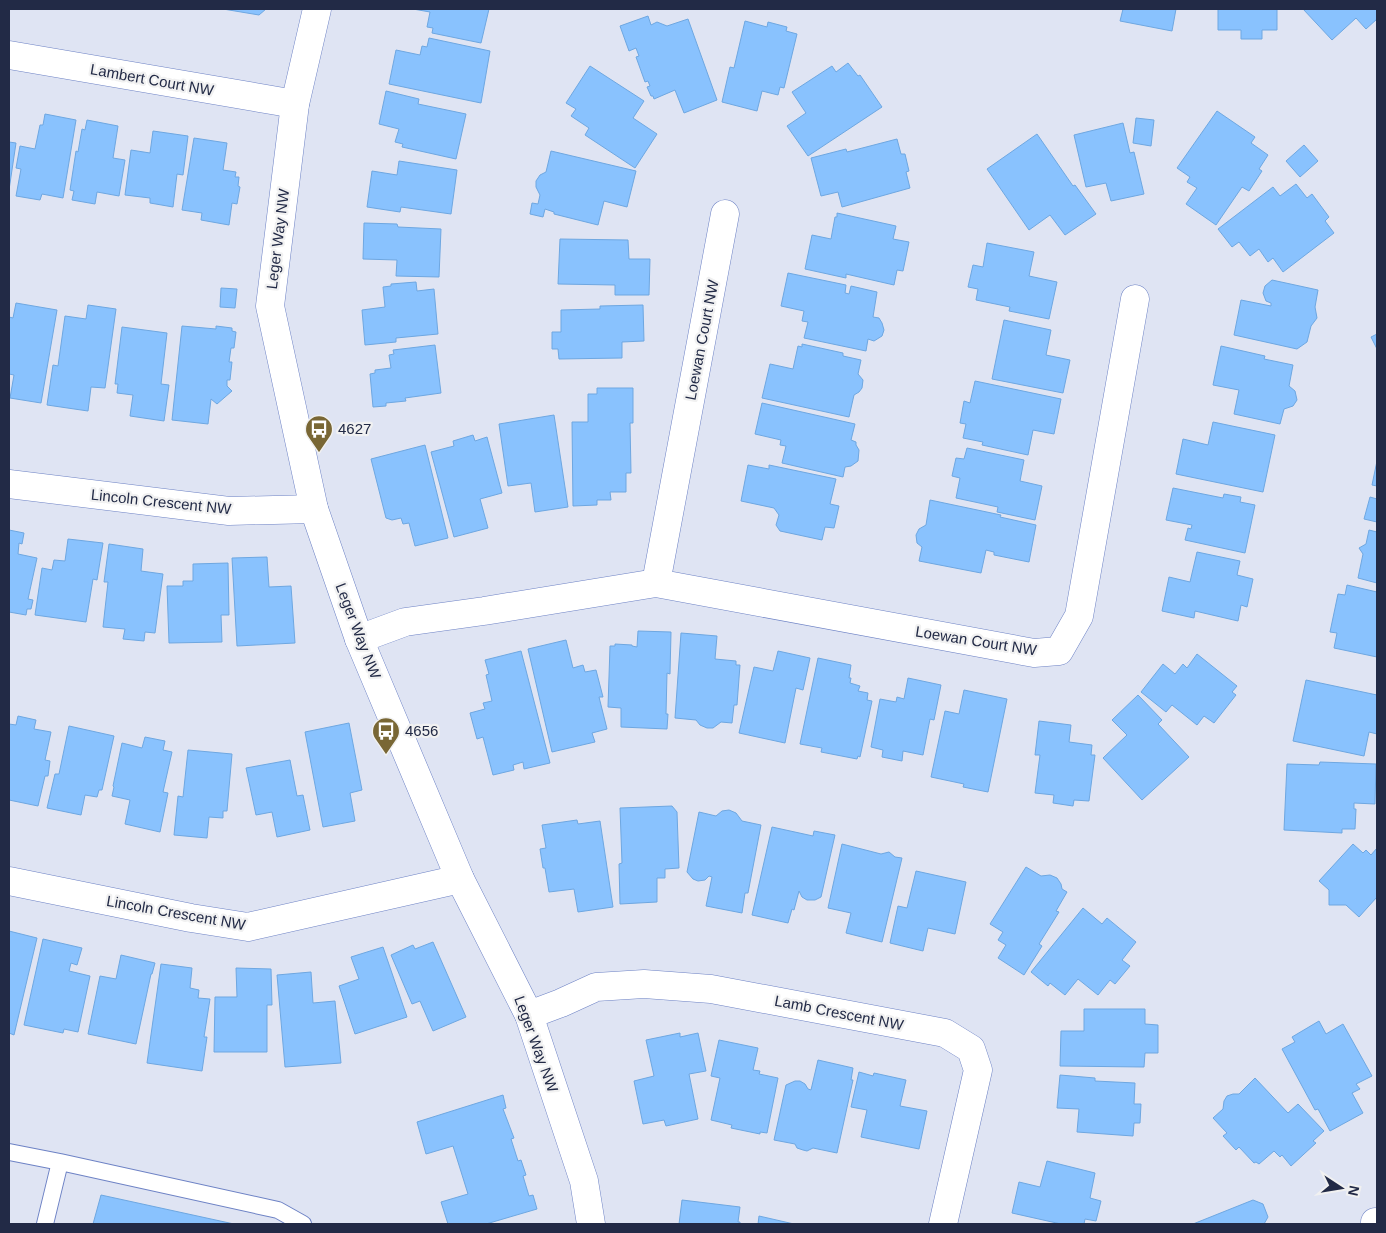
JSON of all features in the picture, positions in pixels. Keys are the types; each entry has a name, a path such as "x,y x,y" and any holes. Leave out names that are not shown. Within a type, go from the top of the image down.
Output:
{"street":[{"name":"Leger Way NW","path":"317,9 295,104 270,306 314,510 359,638 460,879 529,1014 584,1181 591,1224"},
{"name":"Lambert Court NW","path":"9,55 295,104"},
{"name":"Loewan Court NW","path":"656,583 725,214"},
{"name":"Loewan Court NW","path":"359,638 405,622 656,583 1034,653 1059,651 1079,616 1135,300"},
{"name":"Lincoln Crescent NW","path":"9,484 229,510 314,510"},
{"name":"Lincoln Crescent NW","path":"9,881 191,918 248,927 460,879"},
{"name":"Lamb Crescent NW","path":"529,1014 561,1003 596,987 644,984 711,989 945,1032 971,1049 978,1070 943,1224"}],"lane":[{"path":"9,1152 278,1210 303,1224"},
{"path":"45,1224 60,1162"}],"building":[{"path":"223,9 266,9 259,15"},
{"path":"413,9 489,9 481,43 432,33 433,28 427,27 430,12"},
{"path":"1123,9 1176,9 1172,31 1120,21"},
{"path":"1218,9 1277,9 1277,30 1262,30 1262,39 1241,39 1241,30 1218,30"},
{"path":"1303,9 1377,9 1377,19 1366,29 1356,18 1332,40"},
{"path":"648,16 651,25 657,22 667,26 688,19 717,100 684,113 675,90 654,99 651,96 647,87 650,86 648,81 645,82 636,57 639,56 636,48 629,51 620,26"},
{"path":"745,21 767,27 768,22 787,27 786,31 797,34 784,88 780,87 778,95 762,91 757,111 722,102 730,67 734,68"},
{"path":"429,38 490,51 481,103 389,84 396,50 420,55 422,46 427,47"},
{"path":"848,63 858,76 860,75 882,107 808,156 787,126 806,113 792,92 832,66 836,72"},
{"path":"590,66 644,101 633,118 657,134 635,168 585,135 589,128 571,116 576,109 566,103"},
{"path":"386,91 419,99 418,104 466,114 456,159 402,147 403,144 395,142 399,129 379,124"},
{"path":"1217,111 1255,137 1251,143 1268,155 1259,169 1262,171 1249,191 1242,187 1216,225 1186,204 1197,188 1187,182 1190,177 1177,168"},
{"path":"45,114 76,120 63,198 42,194 40,200 16,196 21,169 16,168 20,146 35,149 40,125 43,125"},
{"path":"1136,118 1154,120 1151,146 1133,143"},
{"path":"87,120 118,126 113,158 125,160 119,196 97,192 95,204 72,200 74,191 70,190 76,151 78,152 82,129 85,130"},
{"path":"1123,123 1130,153 1134,152 1144,194 1111,201 1106,183 1086,187 1074,135"},
{"path":"153,131 188,136 183,175 177,174 173,207 150,203 150,198 125,195 131,150 150,153"},
{"path":"1037,134 1073,186 1075,185 1096,214 1065,235 1050,215 1029,230 987,169"},
{"path":"194,138 227,143 223,170 236,172 235,177 239,177 238,186 240,187 237,204 232,203 229,225 201,220 202,213 182,210"},
{"path":"897,139 901,154 905,154 909,171 906,172 910,188 842,207 838,192 821,196 811,158 846,149 847,152"},
{"path":"9,142 16,143 9,190"},
{"path":"1304,145 1318,161 1300,177 1286,161"},
{"path":"551,151 636,171 627,207 604,201 598,225 554,214 554,212 545,209 543,217 530,214 532,203 538,204 540,195 536,187 536,181 540,175 546,172"},
{"path":"399,161 457,170 451,214 401,207 400,212 367,207 372,171 397,175"},
{"path":"1296,184 1307,198 1312,194 1329,217 1325,221 1334,233 1283,272 1273,258 1268,262 1259,249 1250,256 1239,242 1232,247 1218,229 1273,187 1280,196"},
{"path":"837,213 896,226 893,239 909,242 903,271 897,270 894,285 846,274 846,278 805,269 812,235 831,239"},
{"path":"364,223 397,224 398,227 441,229 439,277 396,276 397,260 363,259"},
{"path":"560,239 628,240 629,259 650,259 649,295 615,295 615,285 558,284"},
{"path":"987,243 1034,252 1029,276 1057,282 1049,319 1009,311 1010,307 976,300 978,289 968,287 973,265 983,267"},
{"path":"788,273 846,285 845,293 849,294 851,286 877,292 873,317 879,318 882,323 884,330 882,336 874,341 868,339 866,351 804,338 808,322 802,321 804,311 781,306"},
{"path":"1272,280 1318,290 1315,307 1317,318 1311,326 1307,342 1297,349 1234,335 1241,300 1271,306 1271,303 1266,301 1263,293 1265,286"},
{"path":"416,282 417,291 434,289 438,334 396,338 396,342 365,345 362,310 385,307 383,287 391,286 391,284"},
{"path":"221,288 237,289 235,308 220,307"},
{"path":"16,303 57,310 41,403 10,398 14,375 9,374 9,317 13,318"},
{"path":"88,305 116,309 105,388 91,387 88,411 47,405 53,365 58,366 65,316 86,319"},
{"path":"643,305 644,341 622,342 622,358 559,359 558,349 552,349 552,332 561,332 561,310 600,309 600,306"},
{"path":"1004,320 1051,330 1046,355 1070,360 1063,393 992,379"},
{"path":"182,326 216,329 216,326 232,328 232,331 236,332 234,348 231,348 229,362 232,362 230,380 227,380 227,386 232,391 217,404 211,399 208,424 172,420"},
{"path":"122,327 167,333 161,384 169,385 164,421 130,416 133,395 117,393 118,384 115,384"},
{"path":"1377,334 1377,349 1371,337"},
{"path":"802,344 843,353 843,356 861,360 858,374 863,380 862,388 854,395 849,417 762,398 770,364 793,369 798,346 802,347"},
{"path":"435,345 441,393 405,398 406,401 386,403 386,406 373,407 370,374 375,373 375,370 391,368 389,355 394,354 393,350"},
{"path":"1221,346 1265,356 1264,359 1293,365 1289,386 1295,391 1297,400 1293,406 1284,409 1280,424 1234,414 1239,390 1213,385"},
{"path":"975,381 1061,399 1054,434 1033,430 1028,455 982,445 983,442 963,438 966,424 960,423 964,401 970,403"},
{"path":"597,388 633,388 633,423 630,423 631,473 626,473 626,492 610,492 611,500 597,500 597,505 573,506 572,422 588,422 588,394 597,394"},
{"path":"762,403 855,424 851,440 856,442 859,450 858,461 851,466 845,467 843,477 782,463 786,446 780,445 781,440 755,434"},
{"path":"554,415 568,507 535,512 531,483 508,486 499,424"},
{"path":"1213,422 1275,435 1263,492 1176,474 1183,439 1208,445"},
{"path":"473,435 475,441 487,437 502,493 480,499 488,528 454,537 431,452 454,446 453,441"},
{"path":"425,445 448,538 415,546 409,523 403,524 401,518 392,520 386,518 371,459"},
{"path":"967,448 1024,460 1020,481 1042,486 1035,520 997,512 998,507 956,498 960,478 952,476 956,458 964,459"},
{"path":"1377,461 1377,486 1372,485"},
{"path":"748,465 769,469 769,465 836,479 830,504 839,506 834,528 825,527 822,540 780,531 776,525 779,515 774,508 741,501"},
{"path":"1173,488 1223,498 1224,494 1241,497 1240,502 1255,505 1245,553 1185,540 1188,528 1191,529 1192,525 1166,520"},
{"path":"1370,497 1377,499 1377,522 1364,519"},
{"path":"930,500 1001,515 1000,517 1036,525 1029,562 994,555 994,552 986,550 981,573 919,561 922,547 917,543 916,535 919,529 926,525"},
{"path":"9,530 24,533 22,544 19,543 18,554 37,558 28,599 33,600 31,609 27,609 26,615 9,612"},
{"path":"1369,530 1377,532 1377,583 1358,578 1363,554 1359,548 1366,544"},
{"path":"68,539 103,543 97,580 93,579 86,622 35,615 42,568 52,570 54,560 65,561"},
{"path":"109,544 143,549 141,571 163,574 155,633 145,632 144,641 123,639 125,629 103,627 108,582 104,582"},
{"path":"1197,552 1240,561 1237,575 1253,579 1247,607 1241,605 1238,621 1195,611 1194,618 1162,611 1169,577 1190,582"},
{"path":"267,557 269,587 291,586 295,643 237,646 232,558"},
{"path":"228,563 229,615 221,615 222,642 169,643 167,586 183,586 183,581 193,581 193,564"},
{"path":"1347,585 1377,592 1377,657 1334,648 1337,633 1330,632 1338,594 1345,595"},
{"path":"638,631 671,632 670,674 667,673 667,729 621,727 621,708 608,707 610,646 615,646 615,644 637,647"},
{"path":"681,633 717,636 715,659 736,661 736,665 740,665 737,705 734,705 732,723 721,722 713,728 707,728 700,725 696,720 675,718"},
{"path":"566,640 573,668 583,665 585,672 596,670 603,697 599,697 607,729 592,733 595,742 552,752 528,649"},
{"path":"521,651 550,763 524,769 523,762 513,765 514,770 493,775 483,737 477,739 470,713 485,709 483,703 492,701 486,675 489,674 485,660"},
{"path":"778,651 810,658 803,690 796,688 785,743 739,733 754,667 773,671"},
{"path":"1197,654 1237,686 1232,692 1236,695 1214,723 1204,716 1197,725 1172,705 1166,712 1141,692 1163,664 1175,674 1183,664 1187,668"},
{"path":"818,658 851,665 850,683 860,686 858,691 868,693 867,700 872,701 860,757 858,756 857,759 821,752 822,748 800,744"},
{"path":"908,678 941,685 934,720 930,719 923,755 903,751 902,761 882,757 883,750 871,747 880,699 896,702 897,697 904,699"},
{"path":"1306,680 1377,695 1377,734 1369,732 1364,756 1293,741"},
{"path":"964,690 1007,699 988,792 963,787 964,784 931,777 945,711 959,714"},
{"path":"1138,695 1162,720 1158,724 1189,757 1142,800 1103,758 1127,735 1112,720"},
{"path":"18,716 36,720 34,729 51,732 45,760 50,761 48,776 45,776 38,806 9,800 9,724 16,725"},
{"path":"1039,721 1071,725 1069,742 1092,745 1091,755 1095,755 1089,801 1074,800 1073,806 1053,803 1054,795 1035,793 1040,755 1035,755"},
{"path":"349,723 362,790 350,793 355,821 323,827 305,732"},
{"path":"69,726 114,736 102,790 99,790 97,797 85,795 81,815 47,808 55,774 59,774"},
{"path":"145,737 165,741 163,750 172,752 163,792 168,793 160,832 125,824 130,800 112,796 122,743 142,748"},
{"path":"188,750 232,754 227,811 223,811 223,818 209,817 207,838 174,835 178,796 183,797"},
{"path":"290,760 297,796 303,795 310,830 277,837 272,812 256,815 246,768"},
{"path":"1320,762 1376,764 1375,804 1354,803 1354,809 1356,809 1355,829 1342,829 1342,833 1284,830 1287,764 1319,765"},
{"path":"672,806 677,812 679,868 665,869 665,878 657,878 657,902 620,904 619,864 622,863 620,808"},
{"path":"729,810 736,813 742,821 761,825 748,893 745,893 742,913 706,906 712,877 709,876 705,880 698,881 693,879 687,872 699,812 716,816 722,811"},
{"path":"577,820 578,824 600,821 613,907 578,912 574,889 549,892 540,849 546,848 542,825"},
{"path":"772,827 813,836 814,831 835,835 821,897 815,900 807,900 802,897 799,891 788,923 752,915"},
{"path":"842,844 881,854 889,852 895,857 902,858 882,942 846,933 851,913 828,908"},
{"path":"1353,844 1363,853 1366,850 1371,855 1377,848 1377,897 1359,917 1346,905 1329,905 1329,890 1319,881"},
{"path":"1026,867 1041,876 1050,875 1057,878 1062,889 1067,892 1056,911 1059,912 1039,944 1042,946 1024,975 998,958 1006,945 998,940 1003,932 990,924"},
{"path":"916,871 966,882 955,934 928,928 923,951 890,943 898,906 907,908"},
{"path":"1083,908 1102,924 1107,918 1136,942 1122,960 1130,966 1115,984 1110,980 1098,995 1078,979 1065,995 1050,983 1048,986 1031,972"},
{"path":"9,931 37,938 14,1035 9,1033"},
{"path":"43,939 82,948 77,965 71,963 69,971 90,976 78,1032 64,1029 63,1033 24,1025"},
{"path":"433,942 466,1017 433,1031 420,1001 412,1004 391,955 413,945 415,949"},
{"path":"383,947 407,1017 355,1034 339,986 359,979 351,957"},
{"path":"121,955 155,963 136,1044 88,1034 100,976 116,979"},
{"path":"161,964 192,968 190,988 199,990 198,998 210,999 204,1037 207,1037 202,1071 147,1063"},
{"path":"236,968 271,969 272,1005 267,1005 267,1052 214,1052 215,997 237,997"},
{"path":"311,972 313,1003 335,1001 341,1063 285,1067 277,975"},
{"path":"1084,1009 1145,1009 1145,1024 1158,1025 1158,1053 1145,1053 1144,1067 1060,1066 1061,1031 1084,1031"},
{"path":"1319,1021 1326,1034 1343,1024 1372,1076 1356,1084 1360,1089 1352,1093 1363,1113 1330,1131 1318,1109 1315,1110 1282,1049 1295,1042 1292,1037"},
{"path":"680,1033 680,1037 698,1033 706,1071 689,1074 698,1119 666,1126 664,1120 643,1124 634,1081 654,1076 646,1040"},
{"path":"719,1040 758,1048 753,1070 760,1071 759,1074 778,1078 767,1133 760,1132 760,1134 731,1128 732,1125 711,1120 720,1078 711,1076"},
{"path":"818,1060 853,1068 851,1080 853,1080 837,1153 813,1148 807,1151 797,1148 795,1144 774,1140 786,1085 800,1081 811,1090"},
{"path":"859,1072 873,1076 874,1073 906,1080 900,1106 927,1111 919,1149 861,1137 867,1110 851,1107"},
{"path":"1060,1075 1095,1078 1095,1081 1135,1083 1134,1104 1141,1104 1140,1123 1134,1123 1133,1136 1077,1132 1079,1109 1057,1108"},
{"path":"1255,1078 1288,1113 1298,1104 1324,1131 1313,1141 1316,1143 1291,1166 1282,1155 1280,1157 1274,1151 1259,1164 1254,1163 1239,1147 1236,1150 1223,1136 1227,1133 1213,1118 1223,1109 1227,1096 1239,1094"},
{"path":"503,1095 506,1108 503,1109 514,1138 511,1139 518,1161 521,1160 526,1175 523,1176 529,1196 533,1195 537,1209 486,1224 448,1224 441,1202 468,1194 453,1146 426,1154 417,1122"},
{"path":"1047,1161 1095,1173 1090,1198 1101,1201 1096,1221 1085,1219 1084,1224 1061,1224 1012,1213 1019,1182 1040,1187"},
{"path":"101,1195 234,1224 93,1224"},
{"path":"682,1200 740,1207 738,1222 740,1224 679,1224"},
{"path":"1253,1200 1263,1204 1268,1217 1264,1224 1193,1224"},
{"path":"759,1216 794,1224 758,1224"}],"place":[{"name":"4627","path":"319,453"},
{"name":"4656","path":"386,755"}]}
